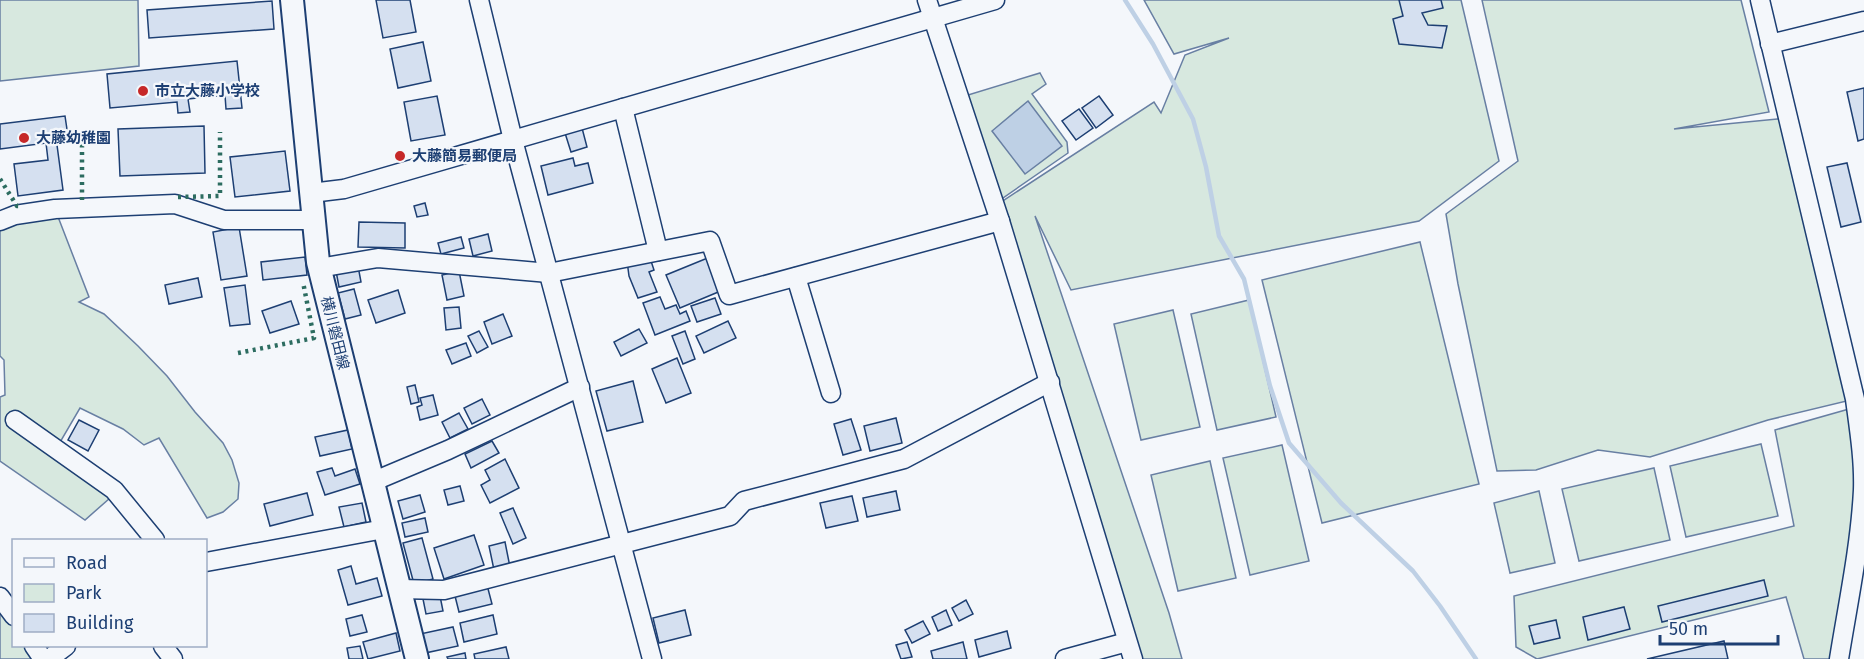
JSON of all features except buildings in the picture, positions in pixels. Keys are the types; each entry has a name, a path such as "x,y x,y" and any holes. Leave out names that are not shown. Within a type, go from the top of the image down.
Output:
{"main road":[{"name":"横川磐田線","path":"291,0 319,268 417,659"}],"street":[{"path":"479,0 513,140 652,659"},
{"path":"927,0 1000,221 1130,651 1065,659"},
{"path":"311,193 344,189 995,0"},
{"path":"1760,0 1855,399 1862,448 1862,533 1839,659"},
{"path":"1770,44 1864,21"},
{"path":"623,108 658,251"},
{"path":"0,221 55,209 175,204 224,220 314,220"},
{"path":"319,268 378,258 549,273 710,241 729,296 1000,221"},
{"path":"796,277 831,393"},
{"path":"399,589 444,590 730,516 744,501 904,459 1050,382"},
{"path":"372,482 448,450 580,387"},
{"path":"15,420 114,490 153,539"},
{"path":"207,562 384,530"},
{"path":"0,597 12,613"},
{"path":"49,659 64,647"}],"green space":[{"path":"0,0 138,0 139,66 0,81"},
{"path":"1144,0 1461,0 1499,161 1419,221 1071,290 1035,216 1169,613 1182,659 1136,659 995,206 1154,102 1161,113 1185,55 1229,38 1174,54"},
{"path":"1482,0 1741,0 1769,112 1674,129 1788,118 1855,399 1768,420 1650,457 1598,450 1536,470 1497,471 1458,284 1446,214 1518,161"},
{"path":"1040,73 1046,84 1032,94 1067,142 1068,153 1000,200 968,95"},
{"path":"55,209 89,297 79,302 104,314 138,346 167,376 223,443 232,460 239,483 238,499 223,512 207,518 159,438 144,445 123,429 80,408 56,449 110,498 85,520 0,461 0,397 5,395 4,360 0,356 0,224"},
{"path":"1420,242 1479,484 1322,523 1262,280"},
{"path":"1249,300 1276,417 1217,430 1191,314"},
{"path":"1173,310 1200,427 1141,440 1114,324"},
{"path":"1856,407 1862,504 1838,659 1804,659 1786,597 1537,659 1516,647 1514,596 1794,526 1775,430"},
{"path":"1761,444 1778,516 1686,537 1670,466"},
{"path":"1282,445 1309,561 1250,575 1223,458"},
{"path":"1210,461 1236,578 1178,591 1151,475"},
{"path":"1654,468 1670,540 1579,561 1562,489"},
{"path":"1539,491 1555,563 1510,573 1494,503"},
{"path":"0,605 12,621 12,647 33,647 43,659 0,659"}],"water":[{"path":"1028,101 1062,146 1025,174 992,131"}],"waterway":[{"path":"1125,0 1153,44 1193,119 1206,167 1219,236 1244,279 1270,386 1289,443 1341,503 1413,571 1476,659"}],"hedge":[{"path":"178,197 220,196 220,132"},
{"path":"82,133 82,200"},
{"path":"0,179 17,206 20,206"},
{"path":"238,353 314,338 303,282"}],"place":[{"name":"市立大藤小学校","path":"143,91"},
{"name":"大藤幼稚園","path":"24,138"},
{"name":"大藤簡易郵便局","path":"400,156"}]}
